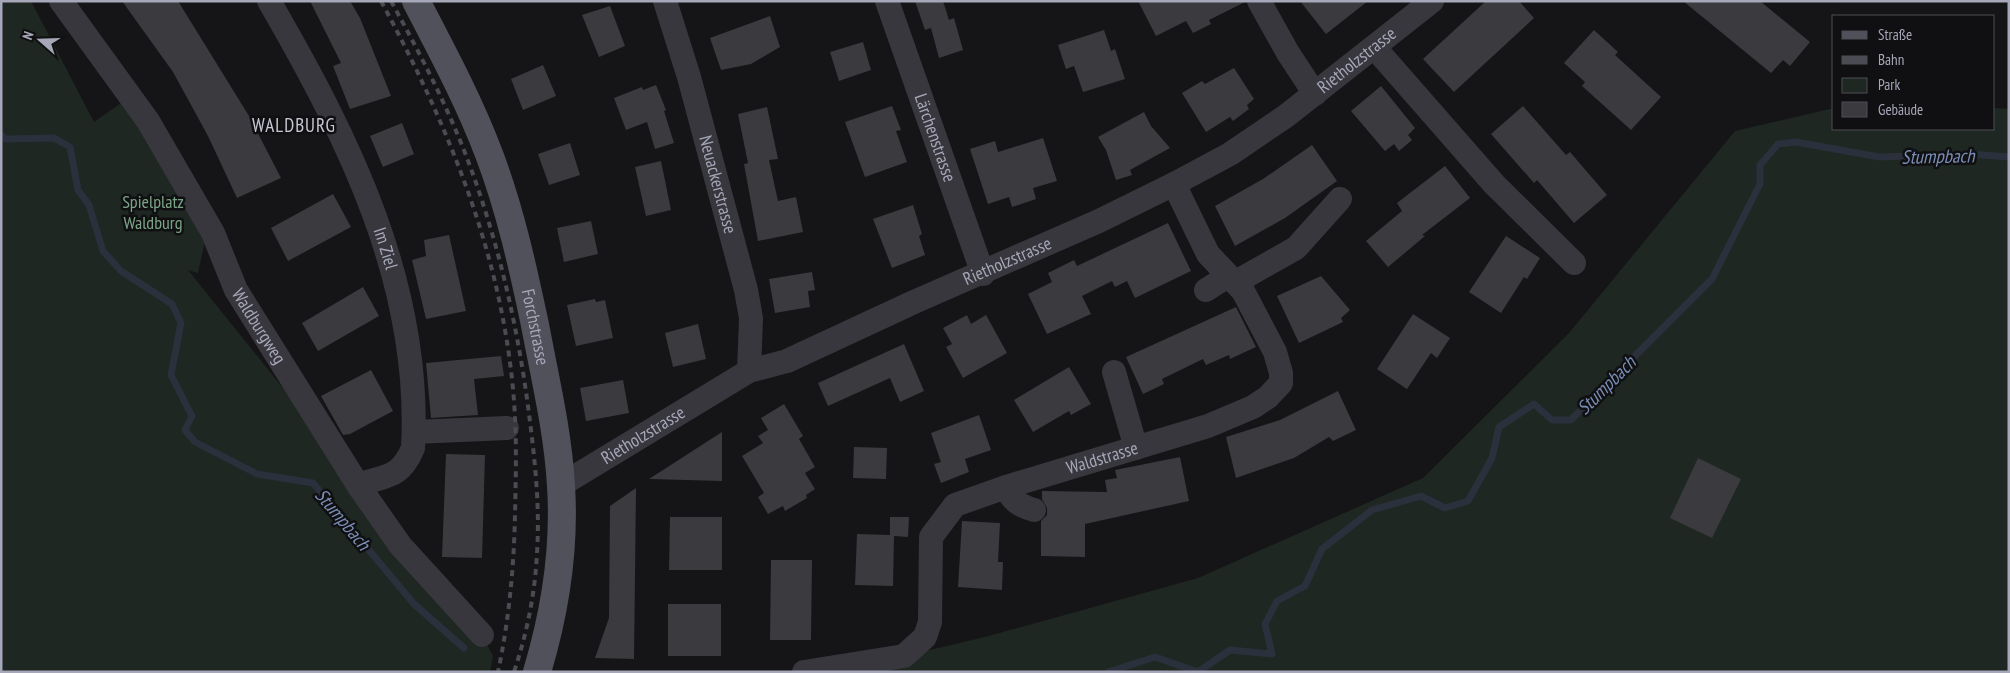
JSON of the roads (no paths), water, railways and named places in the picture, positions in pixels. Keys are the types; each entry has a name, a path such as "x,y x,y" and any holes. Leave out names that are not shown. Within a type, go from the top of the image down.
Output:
{"main road":[{"name":"Forchstrasse","path":"416,1 460,87 490,155 521,258 543,364 561,485 561,540 557,581 537,672"}],"street":[{"name":"Waldburgweg","path":"61,1 148,121 213,233 236,290 358,485 400,545 482,635"},
{"name":"Im Ziel","path":"269,1 354,161 383,236 407,333 414,432 413,448 406,464 393,475 358,485"},
{"name":"Neuackerstrasse","path":"665,1 690,77 746,290 751,318 749,371"},
{"name":"Lärchenstrasse","path":"887,1 982,274"},
{"path":"1259,1 1288,53 1316,94"},
{"name":"Rietholzstrasse","path":"561,485 749,371 787,361 914,302 1099,222 1230,154 1316,94 1432,1"},
{"path":"1375,48 1494,184 1574,262"},
{"name":"Waldstrasse","path":"804,672 904,656 917,646 925,637 930,622 932,537 944,517 955,505 1006,487 1208,426 1253,407 1268,397 1281,383 1281,373 1275,352 1243,291 1208,254 1174,184"},
{"path":"1206,290 1243,278 1296,248 1340,199"},
{"path":"1114,372 1136,448"},
{"path":"414,432 507,428"},
{"path":"1006,487 1012,499 1023,507 1034,510"}],"waterway":[{"name":"Stumpbach","path":"1,135 6,139 54,138 70,147 78,190 89,205 103,251 121,271 172,304 181,323 171,375 192,416 185,430 195,442 257,474 313,483 414,604 464,648"},
{"name":"Stumpbach","path":"1108,672 1155,657 1198,672 1230,650 1272,654 1265,624 1277,601 1305,586 1322,549 1372,510 1421,496 1445,508 1468,501 1492,458 1499,427 1534,404 1552,420 1571,420 1712,279 1760,184 1760,165 1778,144 1796,142 1879,157 1970,154 2009,157"}],"railway":[{"path":"381,1 428,94 467,189 483,237 506,337 515,420 515,514 510,593 498,672"},
{"path":"391,1 432,78 467,158 488,220 513,316 529,414 535,466 538,536 532,598 523,643 514,672"}],"district":[{"name":"WALDBURG","path":"294,125"}],"park label":[{"name":"Spielplatz Waldburg","path":"153,212"}]}
